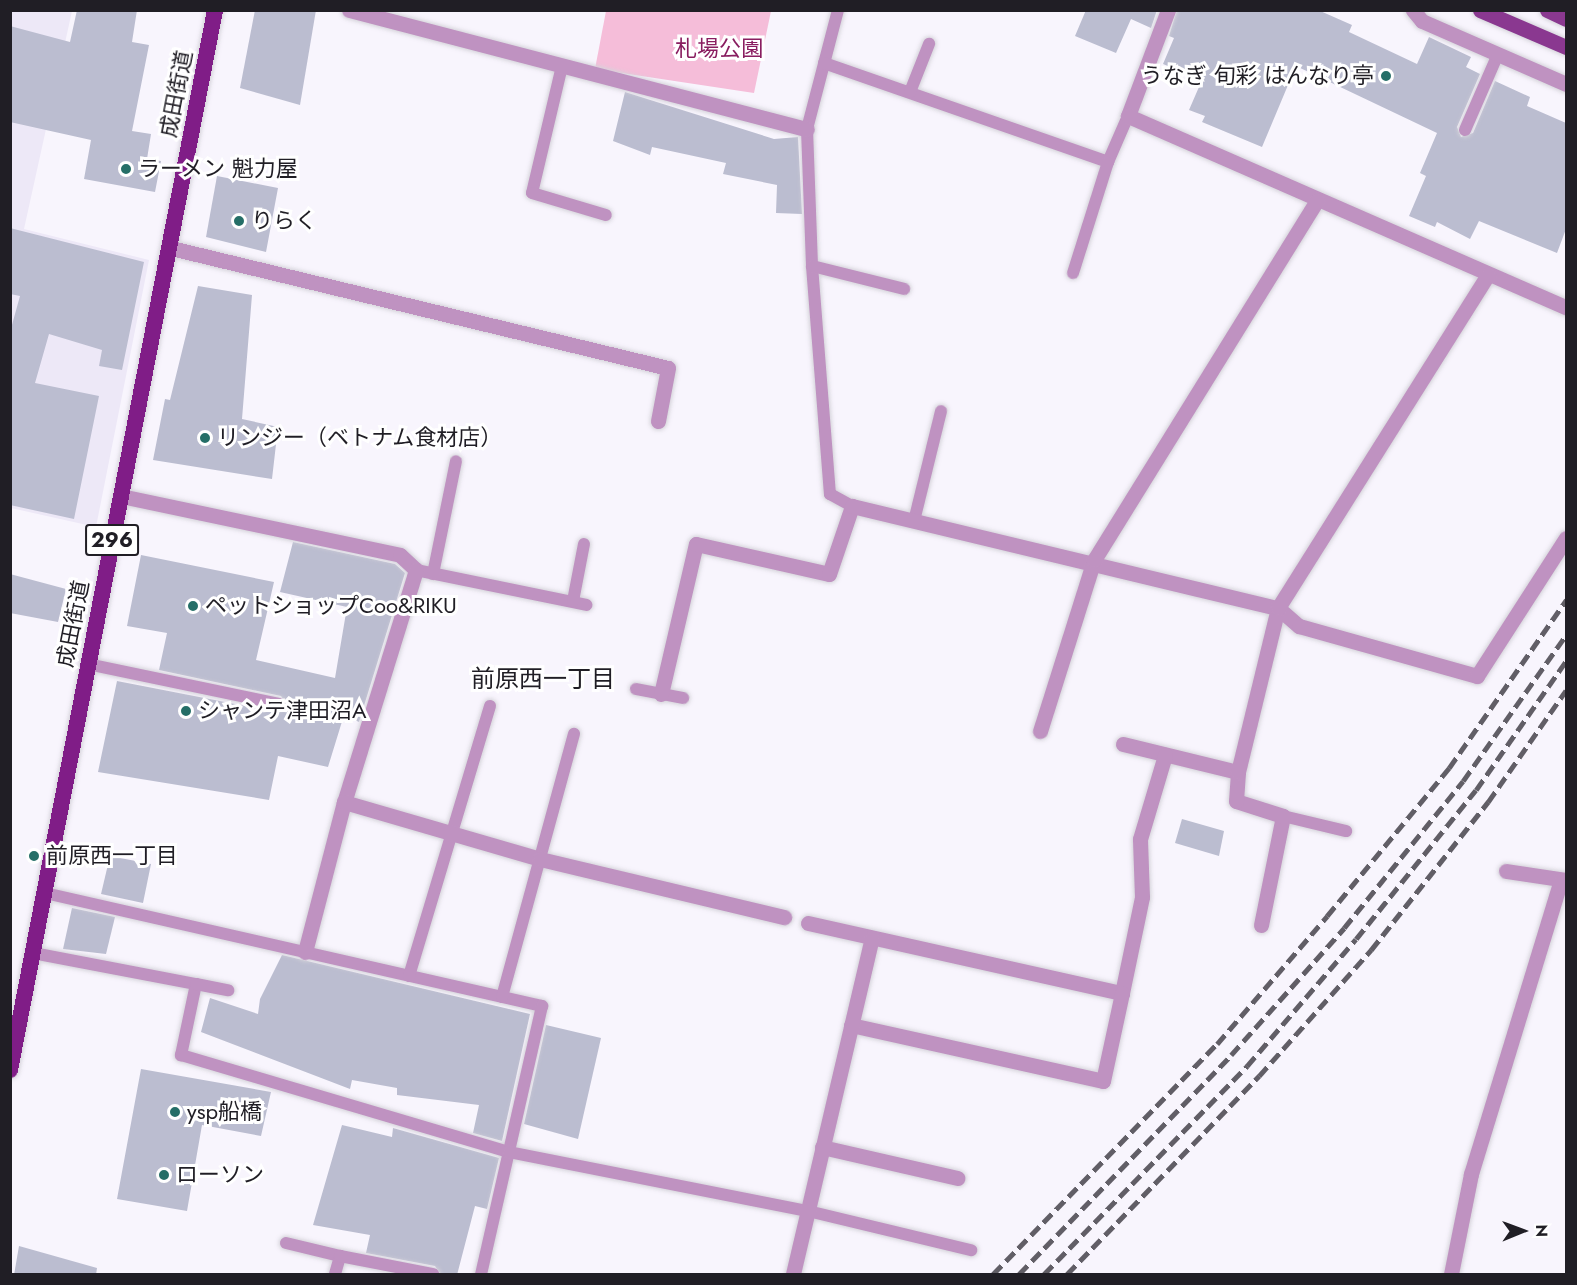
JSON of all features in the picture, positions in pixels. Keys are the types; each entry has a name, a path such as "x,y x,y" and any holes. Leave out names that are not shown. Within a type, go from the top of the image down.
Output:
{"highway":[{"name":"成田街道","path":"10,1070 171,248 215,10"}],"main road":[{"path":"1547,10 1566,19"},
{"path":"1483,12 1566,47"}],"street":[{"path":"349,10 807,129"},
{"path":"1168,10 1128,116 1488,275 1566,306"},
{"path":"1413,10 1422,21 1566,84"},
{"path":"1040,731 1094,560 1317,200"},
{"path":"171,248 668,368 658,421"},
{"path":"1261,925 1283,816 1236,801 1238,772 1278,608 1488,275"},
{"path":"121,496 400,555 416,570 344,802 305,952"},
{"path":"661,694 696,544 829,574 852,506 915,517 1094,560 1278,608 1299,626 1477,676 1566,538"},
{"path":"1123,744 1238,772"},
{"path":"850,1025 1103,1081 1142,897 1140,838 1165,755"},
{"path":"344,802 540,859 784,917"},
{"path":"1451,1275 1471,1174 1564,880 1506,871"},
{"path":"808,923 1122,993"},
{"path":"793,1275 872,938"},
{"path":"822,1147 957,1178"}],"lane":[{"path":"838,10 807,129 812,266 830,494 852,506"},
{"path":"910,92 928,44"},
{"path":"1465,130 1498,54"},
{"path":"824,63 1108,162"},
{"path":"562,66 532,193 606,215"},
{"path":"1073,273 1108,162 1128,116"},
{"path":"812,266 904,290"},
{"path":"915,517 941,411"},
{"path":"433,574 456,461"},
{"path":"573,601 584,544"},
{"path":"416,570 586,605"},
{"path":"88,664 279,704"},
{"path":"636,689 683,698"},
{"path":"409,976 490,706"},
{"path":"502,997 574,734"},
{"path":"1283,816 1346,831"},
{"path":"45,893 542,1006 481,1275"},
{"path":"33,953 228,990"},
{"path":"196,984 180,1055 509,1152 808,1211 971,1250"},
{"path":"286,1243 433,1275"},
{"path":"335,1275 340,1256"}],"shaded area":[{"path":"11,11 72,11 24,229 149,260 96,527 11,508"}],"green space":[{"name":"札場公園","path":"606,11 771,11 754,93 595,69"}],"building":[{"path":"77,10 137,10 132,42 149,45 132,131 151,134 147,159 161,161 155,192 84,179 91,140 10,122 10,26 70,42"},
{"path":"255,10 316,10 300,105 240,88"},
{"path":"1086,10 1157,10 1151,28 1131,19 1116,53 1075,36"},
{"path":"1177,10 1318,10 1352,25 1349,32 1417,64 1429,37 1471,57 1466,67 1480,74 1457,127 1461,137 1473,133 1495,81 1530,97 1527,106 1566,123 1566,229 1557,253 1479,221 1470,239 1437,222 1435,227 1409,216 1426,176 1420,173 1437,133 1296,66 1262,147 1202,122 1205,116 1189,110 1202,80 1163,64 1174,38 1169,36"},
{"path":"625,92 774,139 798,137 802,214 776,213 777,185 723,174 726,163 652,147 650,155 613,141"},
{"path":"217,176 278,188 266,252 206,237"},
{"path":"10,228 144,262 122,370 99,366 102,350 49,334 35,383 99,396 74,519 10,505 10,332 20,296 10,294"},
{"path":"198,286 252,295 242,419 278,427 272,479 153,460 165,399 170,400"},
{"path":"293,542 395,564 405,573 359,722 344,715 328,767 278,756 269,800 98,772 117,681 277,712 287,705 281,696 159,670 167,633 127,626 141,555 274,582 256,660 335,678 347,607 280,592"},
{"path":"10,574 66,589 58,622 10,613"},
{"path":"1182,819 1224,831 1219,856 1175,843"},
{"path":"110,856 151,864 143,903 101,894"},
{"path":"72,908 115,917 106,954 63,949"},
{"path":"282,955 530,1014 502,1141 473,1133 479,1105 397,1095 397,1088 352,1080 350,1089 201,1032 210,998 258,1014 260,999"},
{"path":"546,1025 601,1038 578,1139 524,1124"},
{"path":"141,1069 271,1092 261,1136 202,1125 187,1211 117,1199"},
{"path":"342,1125 392,1137 393,1128 499,1158 487,1209 475,1206 457,1275 441,1275 435,1266 366,1253 370,1235 313,1225"},
{"path":"19,1246 97,1268 96,1275 14,1275"}],"railway":[{"path":"993,1274 1217,1044 1327,916 1449,768 1566,600"},
{"path":"1019,1274 1231,1055 1344,928 1463,781 1566,635"},
{"path":"1044,1274 1247,1066 1356,939 1476,790 1566,661"},
{"path":"1067,1274 1259,1076 1371,950 1488,802 1566,690"}],"place":[{"name":"うなぎ 旬彩 はんなり亭","path":"1386,76"},
{"name":"ラーメン 魁力屋","path":"126,169"},
{"name":"りらく","path":"239,221"},
{"name":"リンジー（ベトナム食材店）","path":"205,438"},
{"name":"ペットショップCoo&RIKU","path":"193,606"},
{"name":"シャンテ津田沼A","path":"186,711"},
{"name":"前原西一丁目","path":"34,856"},
{"name":"ysp船橋","path":"175,1112"},
{"name":"ローソン","path":"164,1175"}],"district":[{"name":"前原西一丁目","path":"543,679"}]}
